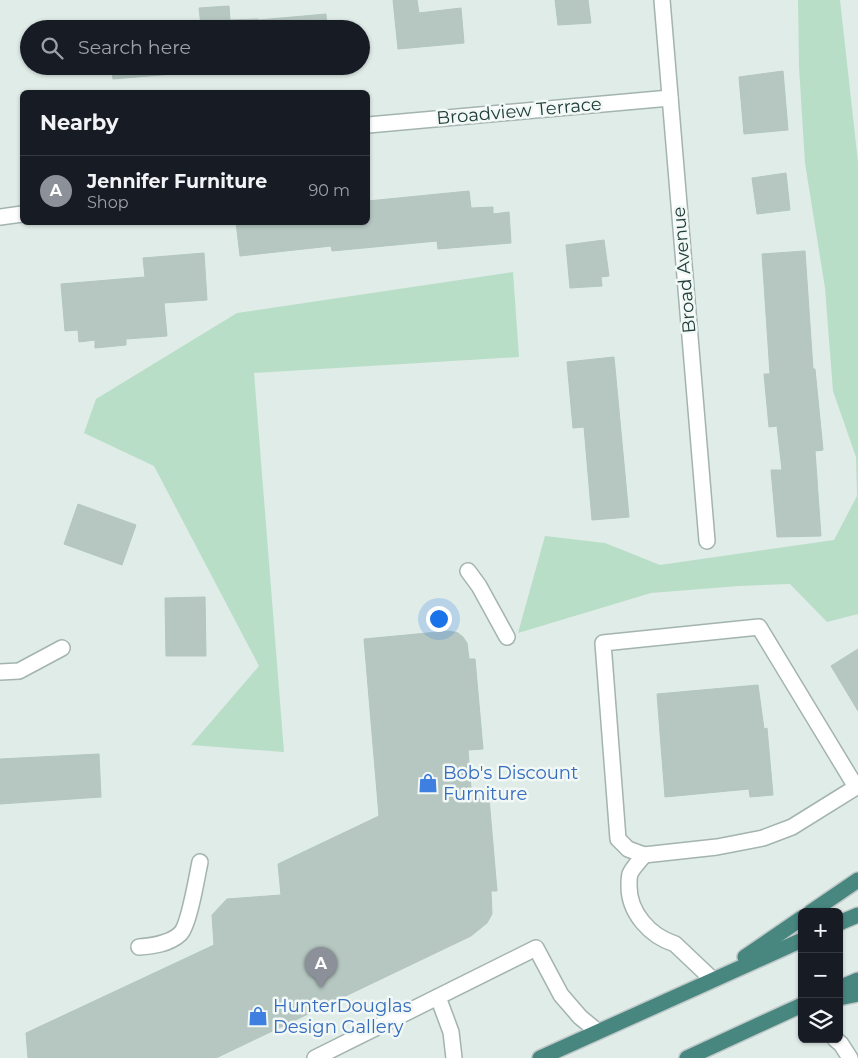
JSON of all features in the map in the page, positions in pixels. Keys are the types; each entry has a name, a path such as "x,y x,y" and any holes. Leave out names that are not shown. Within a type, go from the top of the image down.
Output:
{"highway":[{"path":"817,908 858,880"},
{"path":"843,921 858,915"},
{"path":"714,980 798,921"},
{"path":"540,1058 798,942"},
{"path":"843,986 858,980"},
{"path":"843,997 858,994"},
{"path":"687,1058 798,1009"}],"street":[{"name":"Broad Avenue","path":"662,0 707,541"},
{"name":"Broadview Terrace","path":"370,125 670,98"},
{"path":"0,217 20,214"},
{"path":"468,571 480,586 506,637"},
{"path":"759,627 857,787 792,826 763,838 717,847 644,855 628,849 618,840 603,644 759,627"},
{"path":"0,672 19,670 62,648"},
{"path":"644,855 630,875 629,893 637,916 649,929 667,942 675,944 714,980"},
{"path":"139,948 169,941 182,933 187,921 200,862"},
{"path":"316,1058 536,948 561,995 580,1017 597,1031"},
{"path":"438,997 451,1032 454,1058"},
{"path":"840,1043 850,1058"}],"green space":[{"path":"798,0 840,0 858,162 858,614 827,622 790,584 739,586 651,593 518,633 545,536 605,543 660,565 834,540 857,496 856,457 833,391 825,288 805,163 799,67"},
{"path":"513,272 519,357 254,373 284,752 191,745 259,666 154,466 84,433 96,399 237,313"}],"building":[{"path":"393,0 417,0 419,13 461,8 464,43 398,49"},
{"path":"555,0 588,0 591,23 558,25"},
{"path":"229,6 230,20 200,20 199,8"},
{"path":"326,14 326,20 259,20"},
{"path":"783,71 788,130 744,134 739,77"},
{"path":"112,75 160,75 113,79"},
{"path":"786,173 790,210 757,214 752,178"},
{"path":"469,191 471,208 493,207 493,214 509,212 511,243 438,249 437,241 332,251 331,246 240,256 236,225 370,225 370,201"},
{"path":"604,240 609,276 601,277 602,286 570,288 566,245"},
{"path":"805,251 813,369 815,369 823,450 815,451 821,536 777,537 771,470 782,470 777,426 769,427 764,374 770,374 762,254"},
{"path":"204,253 207,300 164,303 167,336 126,339 126,345 95,348 95,340 79,342 78,330 65,331 61,284 145,277 143,258"},
{"path":"614,357 629,517 592,520 584,427 573,428 567,362"},
{"path":"78,504 136,525 122,565 64,544"},
{"path":"205,597 206,656 166,656 165,598"},
{"path":"449,631 458,633 463,637 467,643 469,659 475,659 483,749 468,750 472,800 489,798 497,891 491,891 492,914 487,923 471,936 216,1058 28,1058 26,1033 214,945 212,915 227,899 281,895 278,864 379,816 364,639"},
{"path":"858,649 858,711 831,666"},
{"path":"758,685 764,729 767,728 773,795 750,797 749,789 665,797 657,694"},
{"path":"99,754 101,797 0,804 0,759"}],"place":[{"name":"Bob's Discount Furniture","path":"428,783"},
{"name":"Jennifer Furniture","path":"321,988"},
{"name":"HunterDouglas Design Gallery","path":"258,1016"}]}
